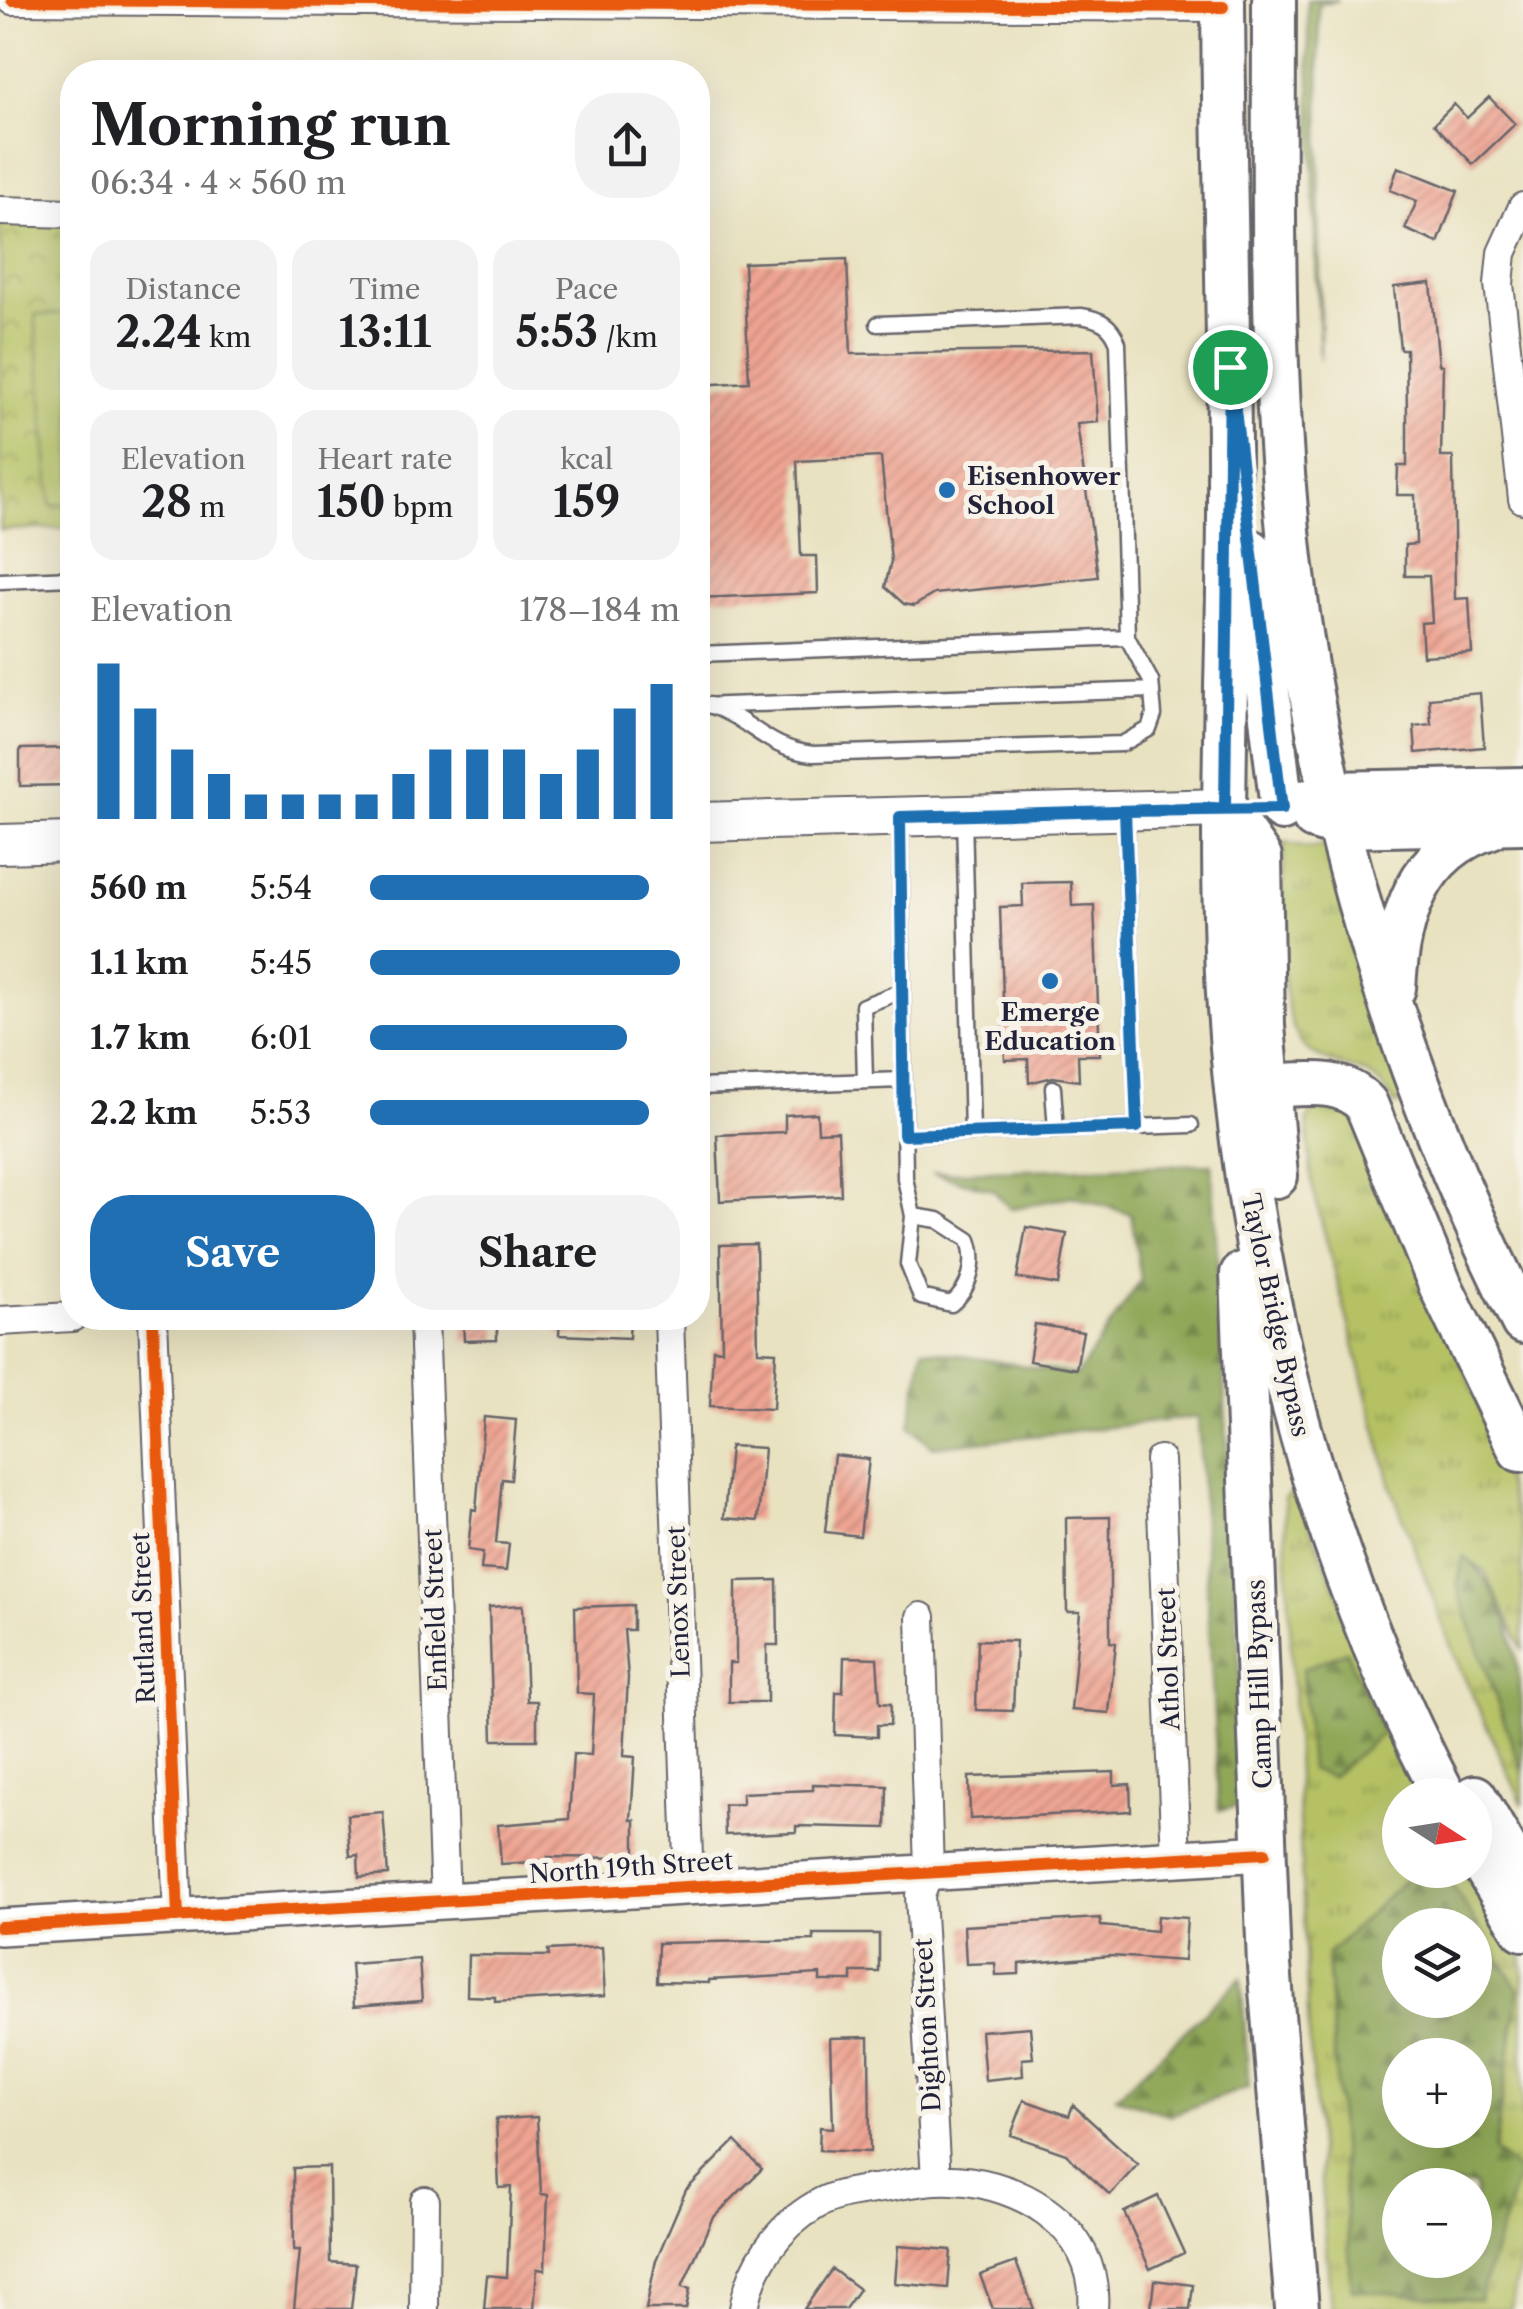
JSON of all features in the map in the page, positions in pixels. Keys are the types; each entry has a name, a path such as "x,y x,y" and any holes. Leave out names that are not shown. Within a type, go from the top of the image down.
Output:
{"main road":[{"path":"1274,0 1274,246 1284,485 1300,630 1336,809 1393,1009 1472,1215 1523,1322"},
{"path":"1224,4 1230,367 1282,809"},
{"name":"Taylor Bridge Bypass","path":"1230,367 1225,808 1232,1058 1261,1258 1295,1418 1365,1626 1436,1778"},
{"path":"710,822 1225,808 1517,811"},
{"path":"1225,808 1260,858 1267,1086 1291,1272 1342,1480 1418,1683 1466,1778"},
{"path":"1393,1009 1401,930 1417,884 1451,846 1517,811"},
{"path":"0,844 60,842"},
{"name":"Camp Hill Bypass","path":"1232,1058 1278,2109 1296,2309"},
{"path":"1267,1086 1332,1084 1356,1093 1366,1104 1440,1286 1522,1455"},
{"path":"1472,1215 1473,1311 1522,1455"},
{"path":"1492,1826 1523,1880"},
{"path":"1492,1879 1523,1929"}],"street":[{"path":"12,0 1224,4"},
{"path":"1523,207 1509,230 1499,284 1523,491"},
{"path":"0,211 60,212"},
{"path":"0,1321 60,1318"},
{"name":"Rutland Street","path":"153,1330 178,1918"},
{"name":"Enfield Street","path":"424,1330 446,1902"},
{"name":"Lenox Street","path":"669,1330 689,1886"},
{"name":"Athol Street","path":"1160,1460 1176,1858"},
{"name":"Dighton Street","path":"922,1617 929,1870 920,1896 936,2180"},
{"name":"North 19th Street","path":"0,1927 1265,1853"},
{"path":"744,2309 758,2266 774,2240 816,2205 837,2194 936,2180 992,2187 1052,2214 1079,2245 1090,2270 1092,2309"},
{"path":"424,2309 425,2201"}],"lane":[{"path":"710,707 731,714 776,747 813,754 1122,744 1143,736 1154,714 1148,671 1127,637 1118,343 1114,332 1096,318 1081,316 878,324"},
{"path":"0,581 60,578"},
{"path":"710,654 1127,637"},
{"path":"710,705 1152,690"},
{"path":"1125,811 1137,1127"},
{"path":"964,815 972,1132"},
{"path":"900,817 905,1178 913,1216 908,1264 921,1297 951,1304 960,1297 972,1270 969,1240 947,1224 913,1216"},
{"path":"866,1081 863,1006 902,991"},
{"path":"710,1086 903,1080"},
{"path":"1053,1088 1056,1130"},
{"path":"904,1135 1191,1125"}],"green space":[{"path":"1307,0 1339,0 1319,4 1320,361"},
{"path":"0,221 60,223 60,528 0,530"},
{"path":"60,314 60,505 51,506 35,315"},
{"path":"1284,842 1307,847 1334,844 1412,1099 1395,1105 1376,1080 1321,1058 1296,1035 1284,984 1282,953"},
{"path":"1329,1103 1352,1113 1458,1350 1523,1537 1523,1651 1485,1572 1464,1557 1457,1587 1523,1774 1523,1805 1455,1657 1391,1486 1312,1185 1307,1121 1316,1106"},
{"path":"1212,1164 1247,1805 1219,1810 1198,1417 933,1447 910,1426 923,1349 1077,1375 1141,1280 1131,1214 1072,1196 1010,1209 993,1190 932,1173"},
{"path":"1295,1492 1417,1778 1382,1778 1382,1888 1397,1888 1327,1956 1352,2290 1479,2300 1486,2278 1492,2278 1492,2259 1519,2174 1494,2151 1519,1990 1492,1948 1492,1910 1523,1958 1523,2247 1511,2309 1331,2309 1309,2033 1284,1498"},
{"path":"1464,1556 1483,1577 1509,1627 1520,1685 1523,1774 1457,1587"},
{"path":"1346,1651 1383,1733 1331,1777 1310,1769 1302,1669"},
{"path":"1396,1888 1454,1888 1466,1908 1382,1908 1382,2018 1492,2018 1492,1948 1519,1990 1494,2151 1519,2173 1492,2259 1492,2168 1382,2168 1382,2278 1486,2278 1479,2300 1352,2290 1327,1955"},
{"path":"1454,1888 1478,1888 1491,1908 1466,1908"},
{"path":"1241,1978 1249,2087 1170,2115 1116,2097"}],"building":[{"path":"1489,97 1515,124 1473,164 1434,124 1454,104 1467,118"},
{"path":"1398,167 1458,191 1438,243 1405,229 1417,201 1390,190"},
{"path":"847,259 851,354 1093,350 1098,422 1077,424 1098,577 934,594 914,606 904,604 885,587 891,561 881,457 797,461 801,556 817,556 818,593 710,598 710,384 749,382 744,263"},
{"path":"1431,283 1439,365 1443,365 1441,457 1453,457 1455,599 1469,598 1472,653 1423,656 1421,623 1432,622 1429,576 1405,576 1405,545 1416,544 1415,495 1397,495 1398,466 1407,466 1407,416 1406,349 1400,349 1394,287"},
{"path":"1480,693 1484,747 1416,753 1414,726 1431,724 1429,698"},
{"path":"60,748 60,785 20,786 20,749"},
{"name":"Emerge Education","path":"1071,882 1072,906 1094,905 1100,1055 1078,1055 1079,1081 1053,1077 1029,1083 1028,1059 1005,1060 1000,907 1023,906 1022,883"},
{"path":"817,1113 818,1132 838,1131 841,1195 720,1201 717,1135 785,1132 785,1115"},
{"path":"1026,1227 1067,1234 1058,1285 1017,1278"},
{"path":"756,1244 758,1351 776,1352 773,1409 710,1406 713,1349 722,1350 720,1245"},
{"path":"1035,1324 1083,1332 1076,1369 1029,1361"},
{"path":"464,1330 497,1330 497,1340 464,1341"},
{"path":"559,1330 629,1330 629,1338 559,1335"},
{"path":"484,1417 516,1420 511,1480 502,1479 496,1543 509,1544 506,1571 481,1569 483,1552 468,1550 472,1509 476,1510"},
{"path":"730,1446 764,1448 758,1521 724,1518"},
{"path":"834,1455 869,1459 860,1536 825,1532"},
{"path":"1110,1517 1110,1642 1116,1643 1109,1713 1071,1710 1080,1612 1067,1612 1066,1518"},
{"path":"777,1580 778,1645 767,1645 767,1702 729,1702 729,1663 736,1663 736,1581"},
{"path":"523,1605 527,1701 537,1701 537,1740 493,1740 489,1607"},
{"path":"633,1605 633,1630 624,1630 628,1677 624,1756 635,1757 631,1820 635,1820 635,1858 548,1857 549,1861 501,1864 498,1825 569,1819 573,1754 591,1755 594,1694 577,1693 575,1607"},
{"path":"978,1640 1016,1641 1013,1711 976,1710"},
{"path":"844,1657 877,1658 880,1703 891,1704 890,1725 877,1725 877,1737 835,1735 836,1692 843,1692"},
{"path":"1114,1772 1114,1785 1130,1784 1131,1811 970,1819 969,1777"},
{"path":"813,1784 887,1786 886,1828 796,1826 796,1832 725,1835 724,1805 742,1804 742,1793 813,1790"},
{"path":"383,1812 388,1875 359,1877 358,1855 350,1856 347,1815"},
{"path":"1157,1916 1187,1918 1184,1961 1111,1956 1019,1964 1019,1974 996,1975 995,1963 966,1964 964,1926 1100,1918 1101,1926 1156,1931"},
{"path":"813,1934 879,1934 879,1972 852,1972 852,1981 820,1981 820,1974 709,1983 657,1982 658,1943 814,1940"},
{"path":"602,1947 605,1996 495,2002 495,1997 467,1996 468,1955 549,1956 548,1950"},
{"path":"419,1959 422,2001 354,2006 351,1964"},
{"path":"1030,2027 1033,2058 1022,2059 1023,2076 985,2080 981,2031"},
{"path":"869,2037 870,2152 819,2150 820,2127 833,2128 830,2038"},
{"path":"1024,2100 1069,2116 1073,2105 1138,2164 1110,2195 1066,2154 1011,2135"},
{"path":"537,2117 541,2194 548,2195 545,2270 537,2269 534,2309 484,2309 487,2275 507,2277 511,2187 499,2188 496,2119"},
{"path":"735,2141 762,2169 712,2219 682,2287 690,2289 686,2309 646,2309 656,2260 686,2190"},
{"path":"329,2167 330,2262 356,2264 351,2309 294,2309 300,2250 294,2250 293,2168"},
{"path":"1158,2196 1184,2253 1150,2269 1124,2212"},
{"path":"898,2246 951,2250 948,2288 895,2283"},
{"path":"1016,2262 1034,2309 993,2309 980,2275"},
{"path":"832,2269 859,2289 845,2309 804,2309"},
{"path":"1154,2280 1193,2285 1190,2309 1151,2309"}],"cycle path":[{"path":"12,0 1223,7"},
{"path":"154,1330 178,1917"},
{"path":"0,1927 1265,1853"}],"place":[{"name":"Eisenhower School","path":"947,490"},
{"name":"Emerge Education","path":"1050,981"}],"route":[{"path":"1230,367 1282,809 1125,811 1137,1127 904,1135 900,817 1225,808 1230,367"}]}
